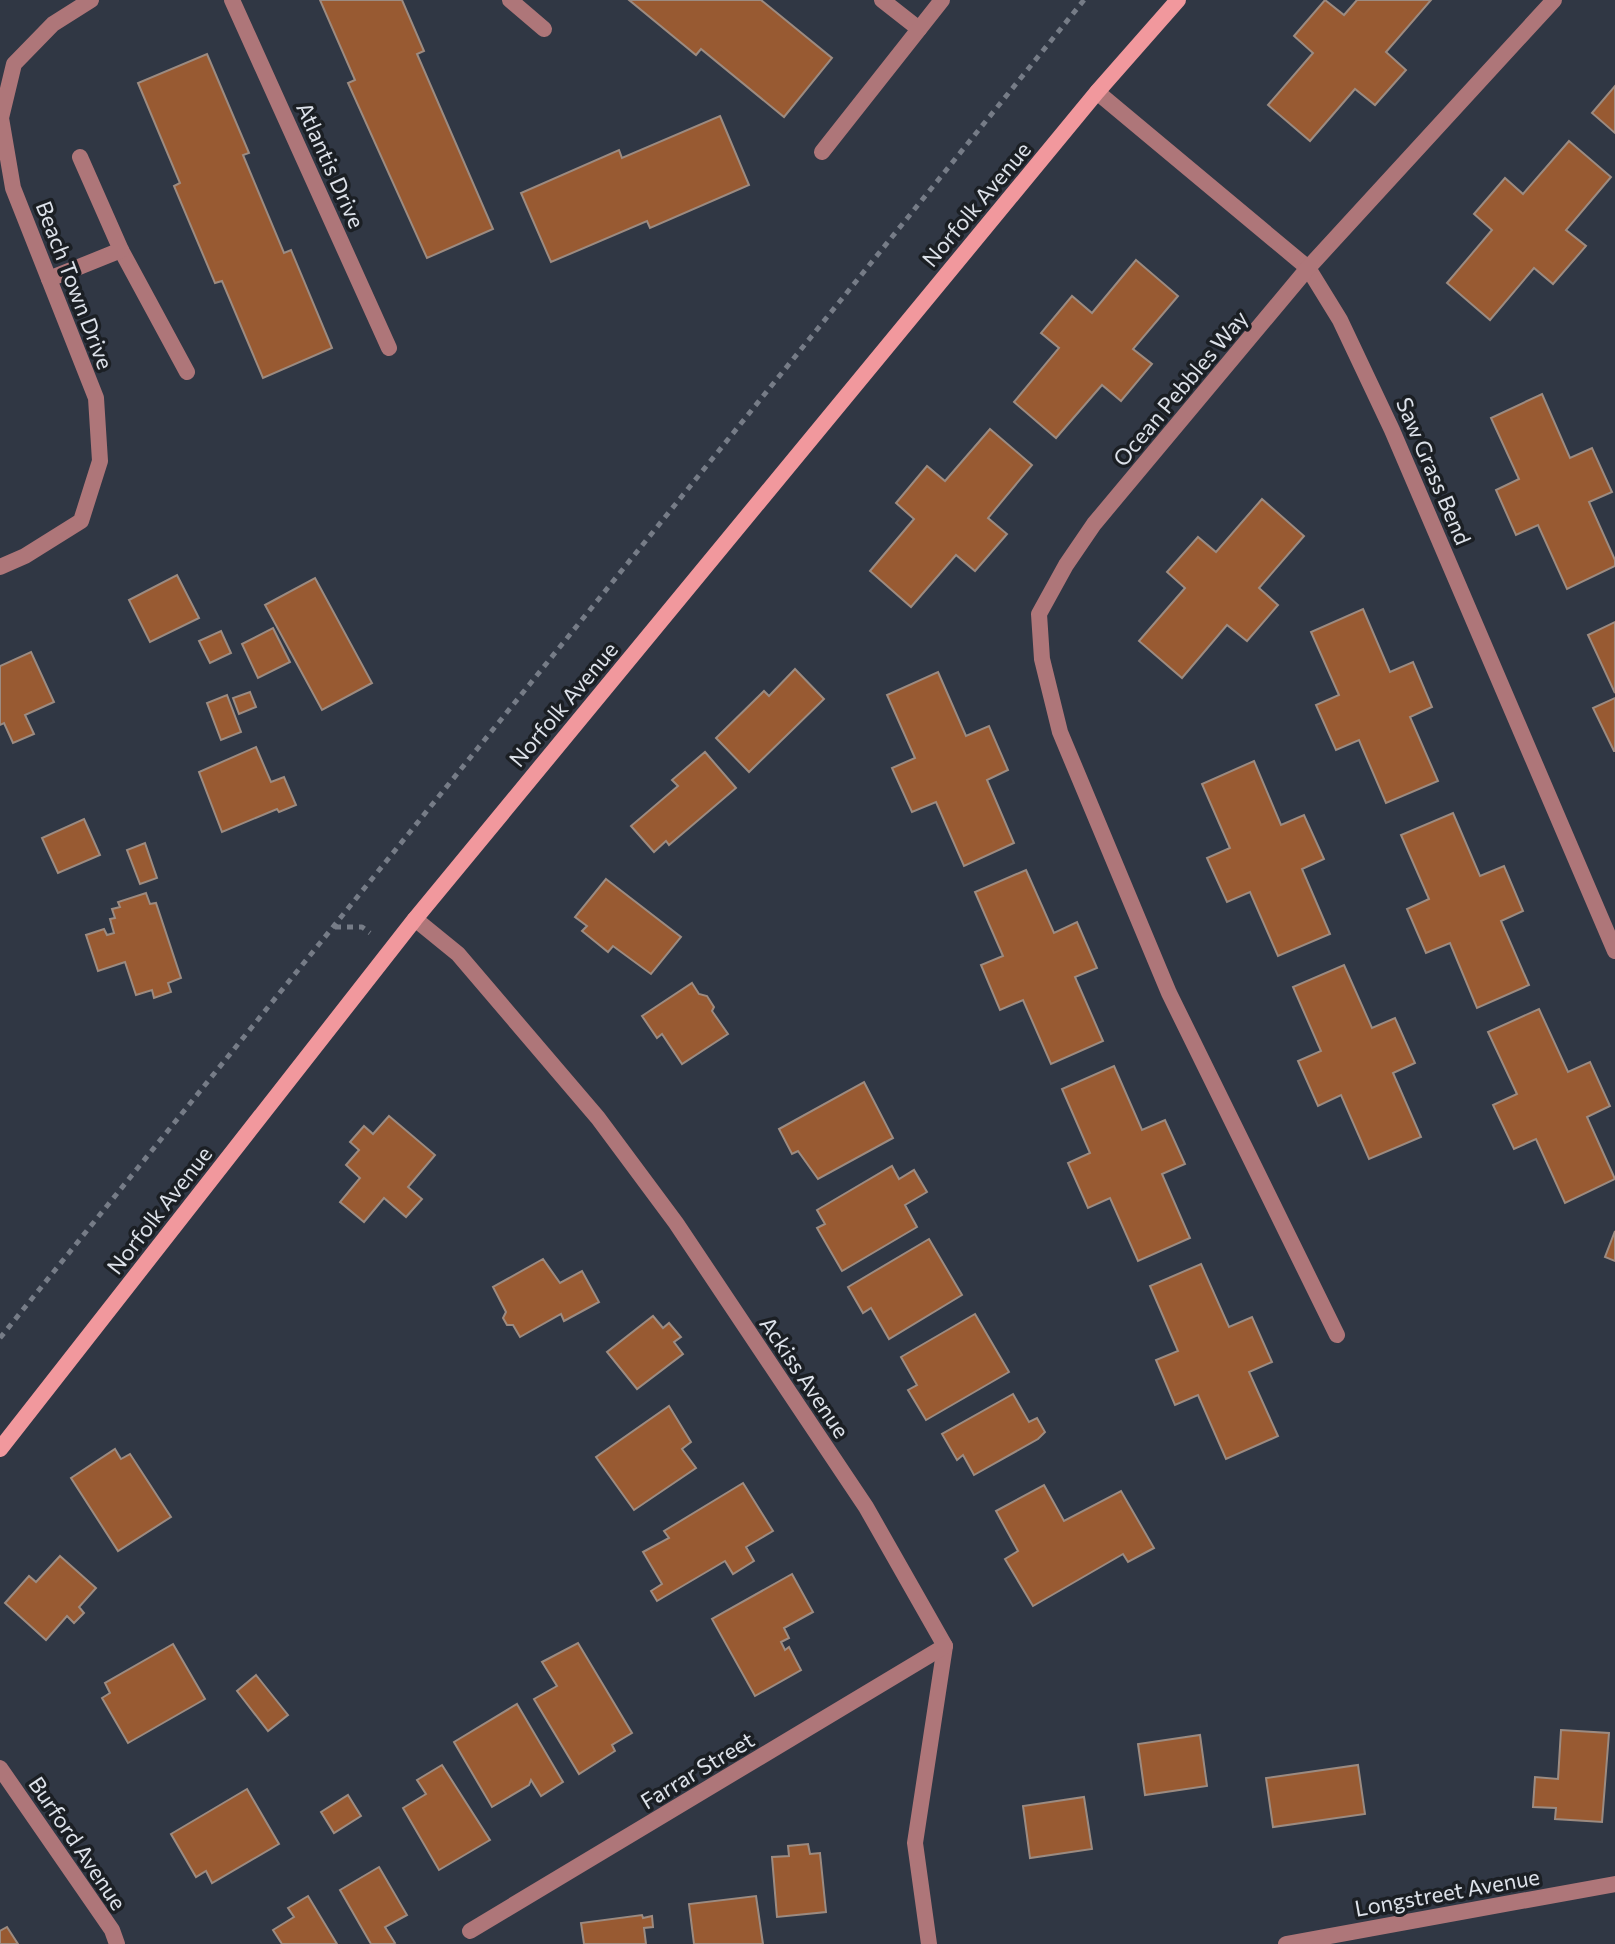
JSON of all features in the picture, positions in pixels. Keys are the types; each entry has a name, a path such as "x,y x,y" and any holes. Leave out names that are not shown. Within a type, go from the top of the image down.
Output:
{"main road":[{"name":"Norfolk Avenue","path":"0,1449 415,919 1097,92 1178,0"}],"street":[{"name":"Beach Town Drive","path":"0,567 25,556 81,521 100,461 96,398 13,188 1,118 14,64 53,24 91,0"},
{"name":"Atlantis Drive","path":"232,0 389,348"},
{"path":"510,0 544,29"},
{"path":"882,0 919,29"},
{"path":"822,152 942,0"},
{"name":"Ocean Pebbles Way","path":"1337,1335 1169,993 1060,732 1042,659 1039,614 1066,565 1094,524 1308,268 1554,0"},
{"name":"Saw Grass Bend","path":"1097,92 1308,268 1340,320 1392,430 1615,951"},
{"path":"80,157 121,250 187,372"},
{"path":"49,279 121,250"},
{"name":"Ackiss Avenue","path":"415,919 458,954 598,1118 676,1223 866,1507 945,1646"},
{"path":"929,1944 915,1843 945,1646"},
{"name":"Farrar Street","path":"470,1931 945,1646"},
{"name":"Burford Avenue","path":"0,1768 112,1930 117,1944"},
{"name":"Longstreet Avenue","path":"1288,1944 1615,1884"}],"path":[{"path":"0,1338 1084,0"},
{"path":"334,927 362,927 391,949"}],"building":[{"path":"320,0 402,0 424,51 417,54 493,229 427,258 348,83 355,80"},
{"path":"629,0 761,0 832,58 784,117 701,49 696,55"},
{"path":"1325,0 1344,15 1357,0 1431,0 1386,52 1406,70 1375,105 1355,89 1310,141 1268,105 1313,53 1294,36"},
{"path":"207,54 249,153 243,155 284,253 291,250 332,348 263,378 222,281 215,283 174,186 180,183 138,83"},
{"path":"1615,86 1615,133 1592,113"},
{"path":"720,116 749,185 650,228 647,221 551,262 521,193 619,150 622,158"},
{"path":"1569,141 1611,177 1566,230 1586,246 1553,284 1534,268 1490,320 1447,283 1492,230 1474,214 1505,178 1523,194"},
{"path":"1136,260 1178,296 1133,349 1152,364 1121,401 1102,385 1056,438 1014,402 1059,348 1041,333 1072,296 1092,313"},
{"path":"1542,394 1570,458 1592,448 1612,492 1589,502 1615,566 1567,589 1538,525 1516,535 1496,490 1519,479 1491,418"},
{"path":"990,429 1032,465 988,518 1007,534 975,571 956,555 911,607 870,571 914,519 896,503 927,466 945,481"},
{"path":"1262,499 1304,536 1259,588 1278,605 1247,641 1227,625 1182,678 1139,641 1185,588 1167,572 1198,537 1216,552"},
{"path":"177,575 199,618 150,642 129,600"},
{"path":"315,578 372,683 322,710 265,605"},
{"path":"1363,609 1390,672 1413,662 1432,707 1410,717 1438,781 1386,803 1359,740 1336,750 1316,705 1339,695 1311,632"},
{"path":"1615,622 1615,693 1588,635"},
{"path":"273,628 290,662 258,678 242,644"},
{"path":"221,631 231,653 210,663 199,641"},
{"path":"31,652 54,702 25,715 34,734 13,743 4,723 0,725 0,666"},
{"path":"795,669 824,699 749,772 716,738 764,691 769,696"},
{"path":"938,672 966,736 989,726 1008,770 987,780 1014,843 964,866 936,802 912,812 892,768 915,758 887,695"},
{"path":"250,692 256,707 239,714 233,698"},
{"path":"227,695 241,732 221,740 207,703"},
{"path":"1615,698 1615,751 1614,751 1593,708"},
{"path":"256,747 271,782 284,777 296,805 279,812 277,809 222,832 199,772"},
{"path":"705,752 736,788 669,845 666,841 654,852 631,826 678,786 672,780"},
{"path":"1254,761 1281,825 1304,815 1324,859 1302,869 1330,934 1278,956 1250,892 1227,902 1207,858 1230,848 1202,784"},
{"path":"1453,813 1480,876 1504,866 1523,911 1501,921 1529,985 1477,1008 1450,943 1426,953 1407,909 1429,899 1401,835"},
{"path":"84,819 100,855 58,873 42,838"},
{"path":"145,843 157,878 140,884 127,850"},
{"path":"1026,870 1054,933 1077,922 1097,968 1075,977 1103,1041 1051,1064 1023,1000 1000,1010 981,965 1003,956 975,892"},
{"path":"606,879 681,937 651,974 613,946 608,952 582,931 587,926 575,917"},
{"path":"146,893 150,904 156,903 181,978 168,983 171,992 154,998 152,990 136,995 125,962 98,971 86,935 104,929 107,935 114,933 110,919 115,918 112,909 120,907 118,902"},
{"path":"1344,965 1372,1028 1395,1018 1415,1063 1393,1073 1421,1137 1369,1159 1341,1095 1318,1106 1298,1061 1321,1051 1293,987"},
{"path":"692,983 699,994 707,996 714,1007 712,1011 728,1034 682,1064 662,1034 657,1038 642,1016"},
{"path":"1539,1009 1568,1072 1590,1062 1610,1106 1587,1117 1615,1179 1565,1203 1536,1139 1514,1149 1493,1105 1517,1094 1488,1032"},
{"path":"1114,1066 1142,1130 1165,1120 1185,1164 1162,1174 1190,1238 1138,1261 1110,1198 1088,1208 1068,1163 1090,1153 1062,1089"},
{"path":"864,1082 893,1138 818,1179 798,1151 792,1154 779,1129"},
{"path":"389,1116 435,1155 408,1187 422,1199 406,1217 384,1198 364,1222 340,1202 360,1178 346,1165 359,1150 350,1142 364,1126 373,1134"},
{"path":"892,1166 899,1179 914,1170 927,1192 905,1205 917,1227 842,1271 817,1228 825,1224 817,1210"},
{"path":"1615,1231 1615,1261 1605,1257"},
{"path":"929,1239 962,1295 889,1339 871,1308 863,1313 848,1287"},
{"path":"543,1259 560,1283 582,1271 599,1302 564,1321 561,1314 520,1337 513,1325 507,1325 503,1318 506,1312 493,1287"},
{"path":"1201,1264 1229,1327 1252,1317 1272,1362 1249,1372 1278,1436 1226,1459 1198,1395 1175,1405 1156,1360 1178,1351 1150,1286"},
{"path":"975,1314 1009,1372 926,1420 908,1390 917,1385 901,1357"},
{"path":"653,1316 663,1328 669,1323 681,1337 674,1342 683,1354 637,1389 607,1352"},
{"path":"1013,1394 1029,1422 1037,1418 1045,1432 974,1475 963,1455 957,1460 942,1434"},
{"path":"669,1406 691,1442 682,1449 696,1468 634,1510 596,1457"},
{"path":"115,1449 121,1459 130,1454 171,1517 118,1551 71,1478"},
{"path":"743,1483 773,1531 746,1547 754,1561 733,1574 725,1561 657,1601 651,1591 662,1584 643,1552 669,1538 664,1531"},
{"path":"1044,1485 1064,1521 1121,1491 1154,1548 1128,1562 1123,1554 1033,1606 1005,1559 1018,1551 996,1511"},
{"path":"60,1556 96,1588 79,1607 84,1613 74,1623 67,1616 46,1640 5,1603 29,1576 36,1582"},
{"path":"792,1574 813,1612 784,1628 789,1638 781,1642 785,1650 789,1647 801,1670 755,1696 712,1619"},
{"path":"578,1643 632,1733 612,1745 615,1751 579,1774 534,1699 557,1686 542,1662"},
{"path":"173,1644 205,1699 128,1743 102,1698 110,1693 105,1683"},
{"path":"256,1675 288,1715 268,1731 237,1691"},
{"path":"517,1704 563,1782 541,1796 531,1780 529,1785 492,1807 454,1742"},
{"path":"1561,1730 1609,1733 1602,1822 1555,1819 1556,1808 1533,1807 1535,1777 1558,1779"},
{"path":"1200,1735 1207,1786 1145,1795 1138,1744"},
{"path":"442,1765 490,1840 439,1870 403,1808 426,1794 417,1780"},
{"path":"1358,1765 1365,1814 1273,1827 1266,1778"},
{"path":"247,1789 279,1844 212,1883 206,1871 196,1877 171,1834"},
{"path":"348,1795 361,1816 334,1833 321,1812"},
{"path":"1084,1797 1092,1849 1030,1858 1023,1806"},
{"path":"808,1844 810,1854 820,1853 826,1912 777,1917 772,1857 789,1856 788,1846"},
{"path":"379,1867 407,1915 385,1927 393,1944 371,1944 340,1890"},
{"path":"308,1896 337,1944 282,1944 273,1930 294,1917 288,1908"},
{"path":"756,1896 763,1944 694,1944 689,1904"},
{"path":"642,1915 643,1918 652,1916 653,1927 644,1928 646,1944 584,1944 581,1923"},
{"path":"7,1927 18,1944 0,1944 0,1931"}]}
